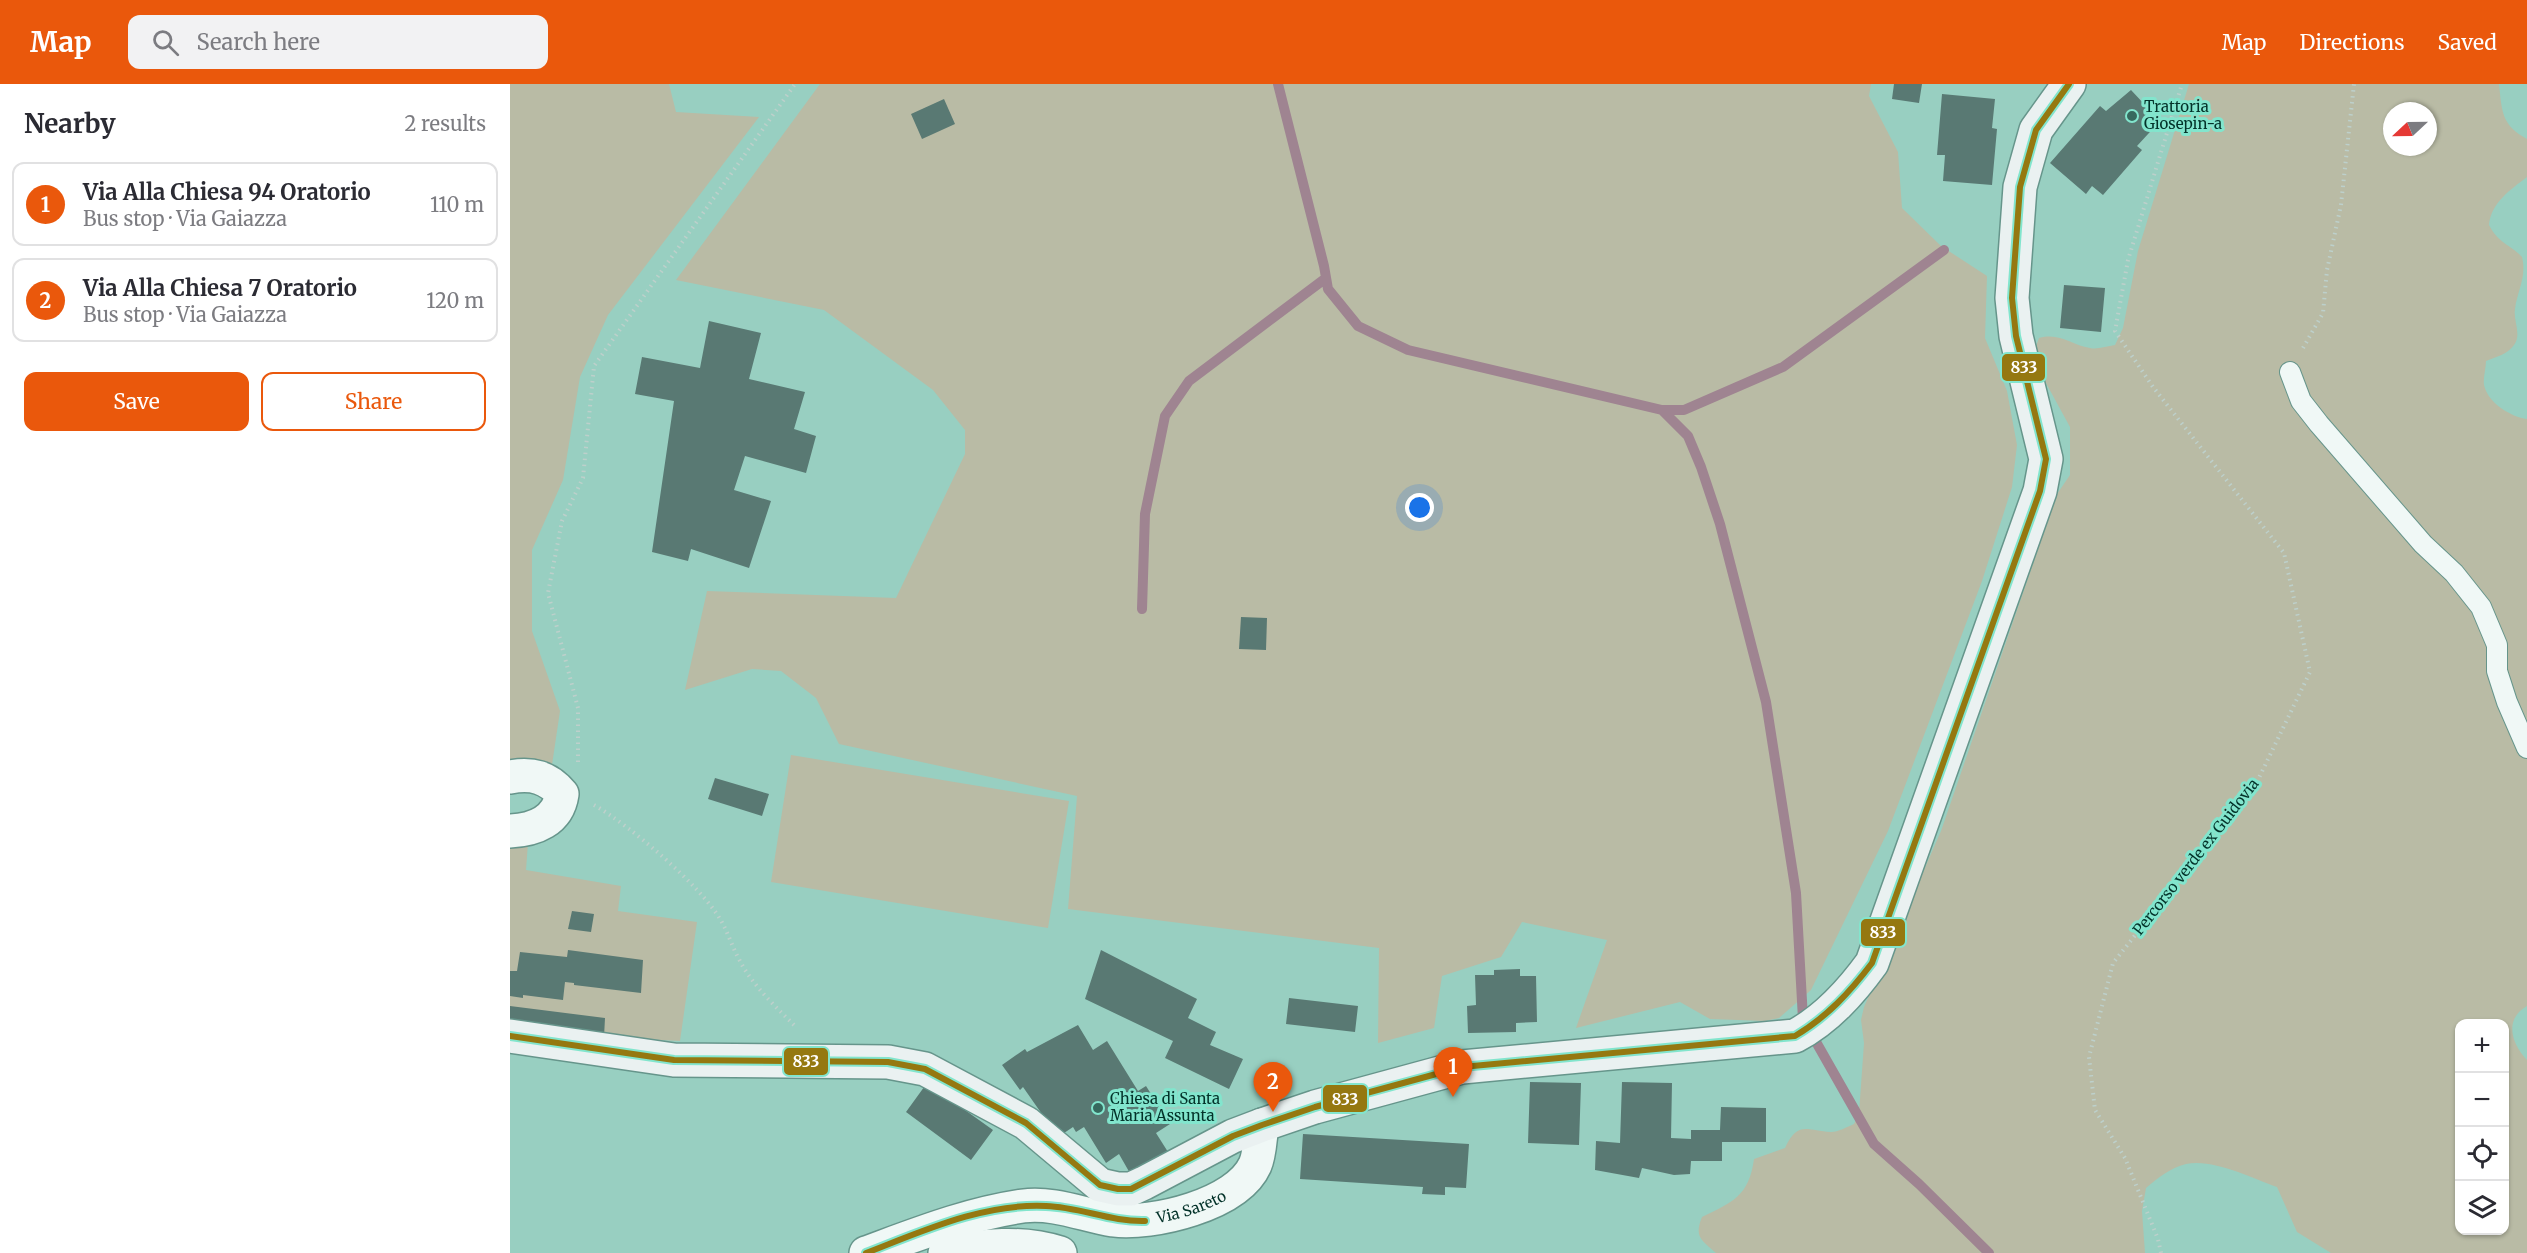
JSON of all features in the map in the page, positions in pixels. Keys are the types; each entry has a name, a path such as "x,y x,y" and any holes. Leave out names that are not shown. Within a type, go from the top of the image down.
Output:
{"main road":[{"path":"510,1035 674,1060 888,1062 925,1069 1026,1123 1100,1185 1109,1188 1131,1189 1233,1136 1262,1125 1315,1107 1462,1067 1795,1036 1814,1026 1853,989 1872,963 2040,491 2046,459 2016,336 2012,298 2020,187 2036,130 2069,84"}],"street":[{"path":"510,777 523,774 551,781 562,794 560,808 547,822 524,831 510,831"},
{"name":"Via Sareto","path":"866,1253 960,1218 1025,1206 1048,1206 1134,1222 1158,1219 1211,1202 1234,1189 1255,1165 1262,1125"},
{"path":"945,1253 970,1248 1022,1245 1060,1253"}],"lane":[{"path":"2290,372 2301,401 2319,424 2423,544 2454,573 2481,607 2497,645 2497,671 2507,702 2527,748"}],"path":[{"path":"795,84 594,366 583,478 562,521 548,593 578,708 578,761 562,794 596,805 635,834 686,879 719,917 741,962 765,996 804,1034 826,1061"},
{"name":"Percorso verde ex Guidovia","path":"2161,1253 2158,1239 2125,1158 2095,1110 2089,1056 2110,974 2113,963 2256,784 2310,672 2284,553 2152,387 2115,331 2128,260 2182,84"},
{"path":"2290,372 2323,313 2327,270 2341,205 2354,84"}],"green space":[{"path":"510,84 669,84 676,112 759,117 608,315 580,377 563,480 532,550 532,631 560,711 552,765 510,761"},
{"path":"820,84 1871,84 1869,96 1898,152 1902,208 1941,246 1987,276 1985,338 2007,391 2017,445 2012,487 1982,581 1888,831 1811,990 1779,1018 1765,1021 1710,1019 1680,1002 1576,1028 1607,940 1522,922 1501,957 1442,976 1434,1028 1378,1043 1379,948 1068,909 1077,796 839,744 816,698 781,671 752,669 685,690 707,591 896,598 965,454 965,430 933,390 824,310 676,280"},
{"path":"2189,84 2499,84 2504,116 2518,134 2527,139 2527,177 2497,204 2489,225 2501,240 2522,257 2523,277 2515,314 2517,336 2514,345 2508,351 2486,361 2484,385 2490,398 2501,408 2527,419 2527,1006 2515,1018 2512,1032 2517,1046 2527,1060 2527,1253 2331,1253 2297,1232 2277,1187 2220,1166 2196,1163 2175,1168 2146,1188 2142,1211 2145,1253 1716,1253 1700,1238 1699,1229 1702,1217 1731,1202 1744,1190 1752,1172 1754,1159 1785,1148 1799,1130 1837,1131 1854,1124 1859,1113 1864,1043 1861,1020 1864,1007 1941,831 2057,494 2070,475 2070,427 2041,374 2035,349 2039,338 2046,337 2059,338 2093,348 2115,345 2123,328 2138,251"},
{"path":"791,755 1069,801 1048,928 771,882"},
{"path":"510,843 528,843 526,870 621,886 618,911 697,922 680,1041 604,1037 510,1023"}],"building":[{"path":"1894,84 1922,84 1919,103 1892,99"},
{"path":"2131,90 2160,121 2137,146 2142,150 2103,195 2092,186 2086,194 2050,163 2100,106 2106,111"},
{"path":"1942,94 1995,99 1992,128 1997,129 1992,185 1943,181 1945,155 1937,155"},
{"path":"944,99 955,124 922,139 911,114"},
{"path":"2064,285 2105,288 2101,332 2060,328"},
{"path":"709,321 761,333 749,379 805,392 794,429 816,436 806,473 745,456 734,490 771,501 749,568 691,549 688,561 652,552 674,401 635,394 642,357 700,368"},
{"path":"1241,617 1267,618 1266,650 1239,649"},
{"path":"715,778 769,794 762,816 708,799"},
{"path":"572,911 594,914 591,932 568,929"},
{"path":"568,950 643,960 641,993 565,982 563,1000 523,995 523,998 510,996 510,971 517,971 520,952 567,957"},
{"path":"1101,950 1197,999 1188,1018 1216,1032 1210,1045 1243,1059 1229,1089 1165,1058 1173,1041 1085,999"},
{"path":"1520,969 1520,976 1536,976 1537,1022 1516,1023 1516,1032 1468,1033 1467,1006 1476,1005 1475,975 1494,975 1494,970"},
{"path":"1289,998 1358,1006 1355,1032 1286,1024"},
{"path":"510,1006 605,1018 604,1037 510,1023"},
{"name":"Chiesa di Santa Maria Assunta","path":"1078,1025 1093,1050 1107,1041 1138,1091 1146,1086 1170,1124 1156,1133 1168,1152 1131,1175 1119,1154 1106,1163 1084,1127 1076,1132 1073,1127 1058,1137 1023,1087 1020,1090 1002,1065 1025,1049 1027,1052"},
{"path":"1530,1082 1581,1083 1579,1145 1528,1143"},
{"path":"1622,1082 1672,1083 1671,1138 1691,1139 1691,1130 1720,1130 1721,1107 1766,1108 1766,1142 1722,1142 1722,1161 1691,1161 1690,1174 1674,1175 1642,1168 1639,1178 1595,1170 1596,1141 1620,1143"},
{"path":"927,1083 993,1130 971,1160 906,1112"},
{"path":"1303,1134 1469,1144 1466,1188 1445,1187 1445,1195 1422,1194 1423,1187 1300,1179"}],"waterway":[{"path":"1278,84 1328,289 1358,326 1408,350 1662,410 1688,436 1720,524 1766,702 1796,893 1803,1019 1874,1144 1919,1184 1989,1253"},
{"path":"1662,410 1684,410 1783,367 1944,250"},
{"path":"1142,609 1145,514 1165,416 1189,381 1326,278"}],"transit line":[{"name":"833","path":"510,1036 674,1060 888,1062 925,1069 1026,1123 1100,1185 1118,1189 1131,1189 1233,1136 1262,1125 1315,1107 1462,1067 1795,1036 1837,1003 1872,963 2040,491 2046,459 2016,336 2012,298 2020,187 2036,130 2069,84"},
{"name":"833","path":"866,1253 954,1220 999,1209 1023,1206 1059,1207 1132,1221 1145,1221"}],"place":[{"name":"Trattoria Giosepin-a","path":"2132,116"},
{"name":"Via Alla Chiesa 94 Oratorio","path":"1453,1097"},
{"name":"Chiesa di Santa Maria Assunta","path":"1098,1108"},
{"name":"Via Alla Chiesa 7 Oratorio","path":"1273,1112"}]}
